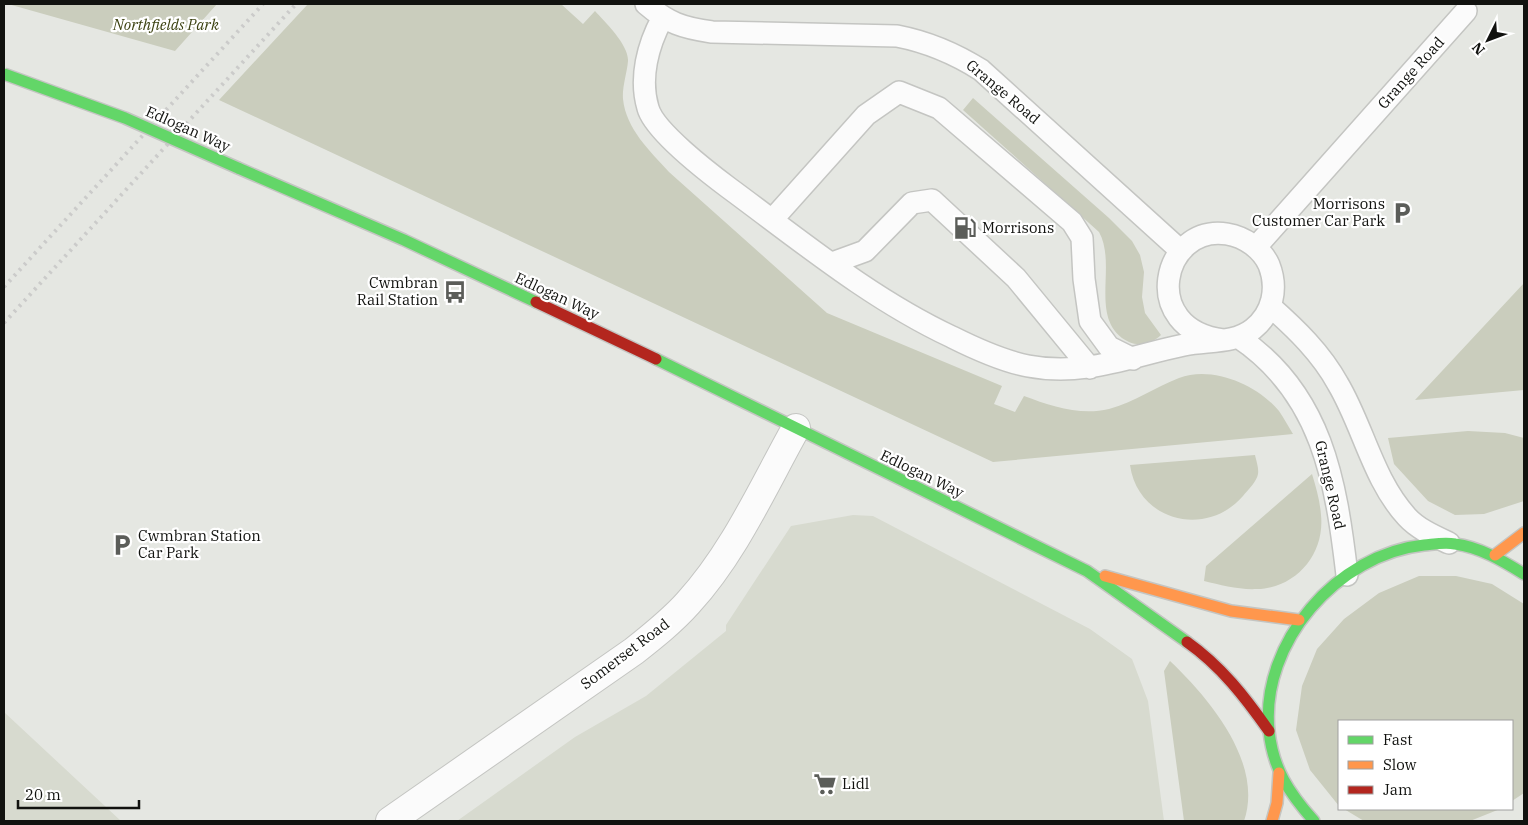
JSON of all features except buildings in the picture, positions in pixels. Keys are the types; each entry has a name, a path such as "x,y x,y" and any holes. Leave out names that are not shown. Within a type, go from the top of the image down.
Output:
{"street":[{"name":"Edlogan Way","path":"4,74 125,118 412,244 624,343 1087,571 1208,657 1244,695 1269,731"},
{"name":"Somerset Road","path":"390,821 634,651 664,628 689,602 717,567 796,428"},
{"path":"1494,556 1524,533"},
{"path":"1272,821 1277,804 1279,773 1269,731 1271,698 1280,658 1299,620 1326,590 1370,559 1406,548 1449,543 1494,556 1524,574"},
{"name":"Edlogan Way","path":"1087,571 1179,595 1230,611 1299,620"},
{"path":"1279,773 1298,803 1314,821"}],"lane":[{"path":"646,4 662,19 652,38 644,69 648,110 673,142 709,173 872,292 919,322 981,352 1028,366 1067,370 1090,368 1133,359 1170,348 1200,342 1230,339 1252,330 1262,320 1270,306 1274,290 1272,274 1266,259 1256,246"},
{"name":"Grange Road","path":"1347,574 1335,492 1324,446 1307,410 1285,378 1260,352 1230,339 1205,338 1190,330 1177,317 1169,301 1168,283 1171,266 1181,251 1194,240 1209,234 1226,233 1256,246 1466,11"},
{"name":"Grange Road","path":"662,19 687,29 712,32 897,36 920,41 960,57 981,70 1181,251"},
{"path":"772,220 866,115 899,92 939,108 1072,222 1082,238 1084,279 1090,321 1109,347 1133,359"},
{"path":"832,263 865,250 912,203 932,200 1016,278 1090,368"},
{"path":"1270,306 1314,349 1337,382 1355,414 1386,485 1406,516 1422,530 1449,543"}],"shaded area":[{"path":"853,515 873,516 1090,629 1132,659 1148,701 1164,821 457,821 575,737 646,696 726,631 726,625 791,526"},
{"path":"4,712 121,821 4,821"}],"green space":[{"name":"Northfields Park","path":"8,4 217,4 175,51"},
{"path":"308,4 561,4 583,24 595,11 616,34 625,48 628,61 623,99 629,120 640,139 669,172 827,313 1002,386 994,404 1015,412 1024,396 1076,411 1109,409 1179,378 1206,374 1234,380 1259,393 1279,411 1293,434 993,462 219,100"},
{"path":"973,98 1109,218 1132,241 1140,255 1144,272 1142,297 1145,313 1161,335 1158,338 1150,342 1138,344 1129,342 1116,333 1109,321 1106,307 1106,261 1104,246 1099,232 963,110"},
{"path":"1524,283 1524,390 1415,400"},
{"path":"1468,431 1505,433 1524,438 1524,501 1484,514 1455,515 1428,501 1394,464 1388,438"},
{"path":"1255,455 1258,474 1243,496 1228,509 1211,517 1194,520 1176,518 1160,511 1146,500 1136,484 1130,465"},
{"path":"1312,474 1320,505 1321,529 1313,555 1305,566 1284,582 1271,587 1244,589 1204,581 1206,566"},
{"path":"1419,576 1456,576 1492,584 1524,604 1524,793 1513,800 1513,720 1338,720 1338,805 1310,770 1296,730 1302,686 1317,649 1344,619 1379,593"},
{"path":"1170,661 1201,693 1216,713 1240,755 1246,777 1248,799 1244,821 1184,821 1164,671"},
{"path":"1346,810 1498,810 1470,821 1364,821"}],"railway":[{"path":"4,287 263,4"},
{"path":"4,323 296,4"}],"traffic: fast":[{"path":"4,74 125,118 238,168"},
{"path":"238,168 404,240 536,302"},
{"path":"656,359 1087,571 1187,642"},
{"path":"1314,821 1290,790 1278,769 1269,731 1270,698 1277,666 1291,635 1311,608 1335,584 1362,565 1392,552 1424,545 1447,543 1473,548 1500,560 1524,574"}],"traffic: slow":[{"path":"1495,555 1524,533"},
{"path":"1105,576 1231,611 1299,620"},
{"path":"1272,821 1277,803 1279,773"}],"traffic: jam":[{"path":"536,302 656,359"},
{"path":"1187,642 1222,672 1269,731"}],"place":[{"name":"Morrisons Customer Car Park","path":"1402,213"},
{"name":"Morrisons","path":"965,228"},
{"name":"Cwmbran Rail Station","path":"455,292"},
{"name":"Cwmbran Station Car Park","path":"122,545"},
{"name":"Lidl","path":"825,784"}]}
